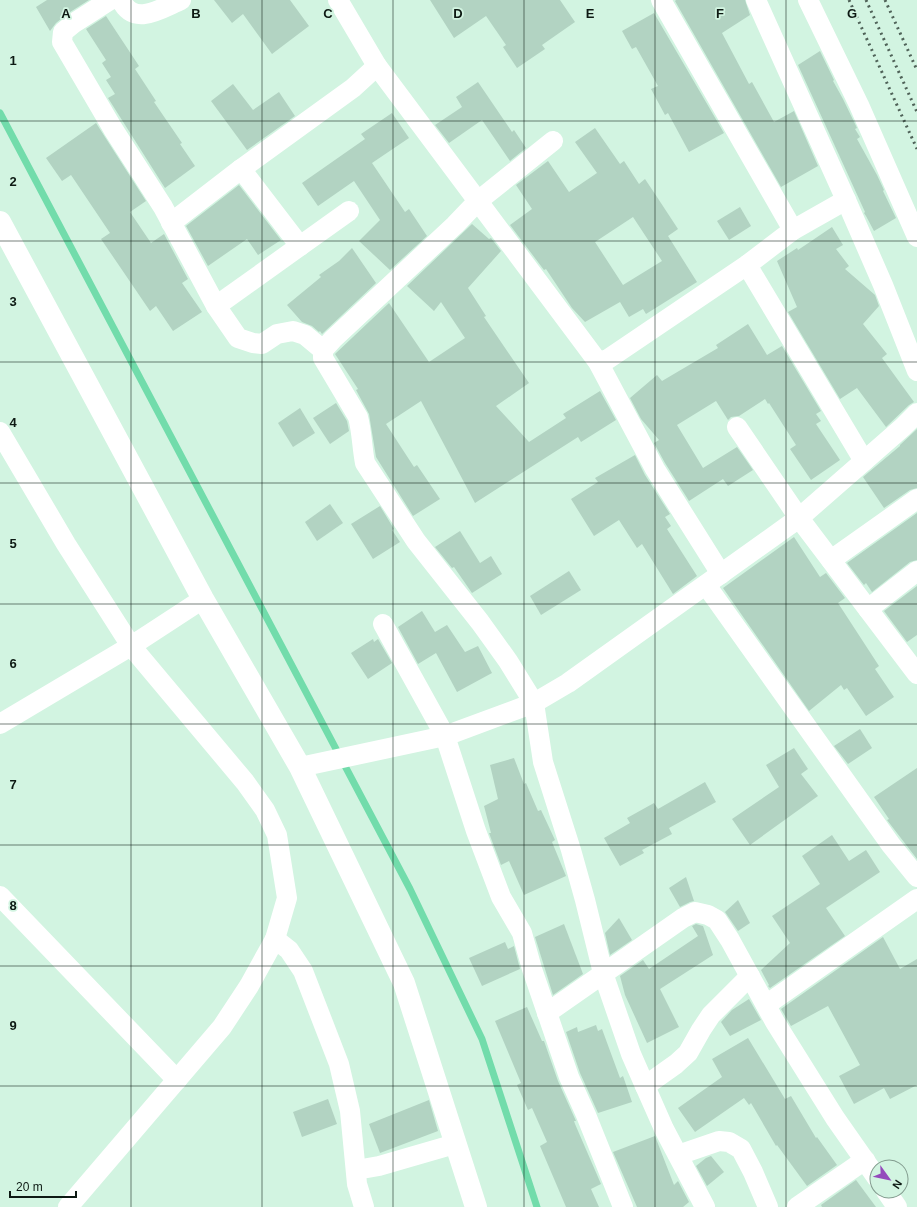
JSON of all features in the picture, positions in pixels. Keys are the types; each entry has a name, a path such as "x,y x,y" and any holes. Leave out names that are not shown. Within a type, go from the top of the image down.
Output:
{"street":[{"path":"110,0 74,23 63,32 62,42 113,129 163,207 216,306 238,338 253,343 262,344 277,334 293,331 305,335 323,350"},
{"path":"121,0 125,8 144,16 181,0"},
{"path":"338,0 377,66 598,362 714,580 890,845 917,877"},
{"path":"661,0 793,230"},
{"path":"756,0 883,285 917,371"},
{"path":"808,0 859,105 917,237"},
{"path":"171,223 241,169 353,88 377,66"},
{"path":"553,141 478,201 455,225 333,339 323,350 323,358 358,417 365,463 416,541 480,622 508,661 534,703 543,762 586,900 603,973 631,1054 664,1129 705,1207"},
{"path":"241,169 300,246"},
{"path":"598,362 608,359 747,264 793,230 846,200"},
{"path":"216,306 349,211"},
{"path":"0,222 203,599 300,767 404,983 476,1207"},
{"path":"747,264 864,461"},
{"path":"300,767 445,736 534,703 568,683 799,518 917,413"},
{"path":"738,427 799,518 917,674"},
{"path":"0,432 66,544 132,646 246,782 268,816 277,835 287,898 275,939 249,986 222,1027 68,1207"},
{"path":"831,560 917,498"},
{"path":"868,609 917,571"},
{"path":"0,724 132,646 203,599"},
{"path":"383,624 445,736 476,830 501,898 522,933 532,969 569,1077 623,1207"},
{"path":"0,896 177,1080"},
{"path":"766,1005 917,899"},
{"path":"547,1013 683,918 695,912 708,915 717,920 730,940 766,1005 836,1118 869,1166"},
{"path":"275,939 289,950 303,971 339,1064 350,1111 358,1184 364,1207"},
{"path":"645,1086 676,1064 688,1053 711,1014 750,976"},
{"path":"678,1155 719,1141 729,1142 741,1149 768,1207"},
{"path":"356,1170 379,1166 456,1144"},
{"path":"797,1207 865,1160"}],"building":[{"path":"47,0 89,0 67,14 56,23 50,31 36,7"},
{"path":"214,0 290,0 309,26 272,54 243,14 232,23"},
{"path":"430,0 560,0 575,22 542,45 545,49 517,68 503,47 506,45 486,16 454,38"},
{"path":"745,0 750,15 722,33 749,84 752,82 774,122 794,111 818,166 781,187 675,1"},
{"path":"654,13 724,133 689,152 668,113 665,115 651,89 658,86 636,47 632,49 622,31"},
{"path":"106,16 139,66 135,69 156,101 154,102 182,143 180,144 195,166 165,188 108,98 115,94 106,80 111,77 102,63 106,60 86,29"},
{"path":"820,51 834,80 833,81 857,128 855,129 860,137 857,139 877,175 896,218 874,231 864,213 865,212 798,65"},
{"path":"478,82 512,132 514,130 526,148 510,161 482,120 449,143 435,125 462,107 456,97"},
{"path":"233,84 253,110 279,92 295,116 247,150 211,101"},
{"path":"392,113 409,138 372,163 405,212 409,209 427,236 390,270 359,241 380,220 354,181 318,206 302,183 365,139 361,134"},
{"path":"96,123 146,201 130,212 151,243 164,234 188,279 182,283 202,312 173,331 156,306 150,311 101,239 110,233 71,175 62,181 46,158"},
{"path":"595,128 620,164 624,161 639,184 645,179 678,229 668,236 697,282 646,314 643,309 629,317 620,302 585,322 572,308 546,269 544,270 510,225 532,209 516,185 548,161 569,192 597,173 575,142","holes":["633,217 662,261 623,285 595,242"]},
{"path":"239,185 281,240 258,255 247,239 208,266 186,226"},
{"path":"740,207 751,226 729,240 717,221"},
{"path":"472,224 489,239 491,238 501,251 468,288 486,316 484,317 529,383 496,406 529,442 566,418 563,414 600,391 616,420 581,442 578,437 475,503 421,401 386,424 414,467 417,465 440,499 413,516 376,457 369,414 356,390 358,389 335,354 389,303 429,362 465,338 441,302 434,311 407,286"},
{"path":"832,227 843,245 836,249 849,266 845,269 875,295 879,306 863,324 887,354 882,358 914,402 886,427 857,388 840,399 788,312 797,307 777,261 797,248 798,250"},
{"path":"352,248 376,283 322,334 312,326 302,322 287,305 321,277 319,275 339,261"},
{"path":"748,324 767,355 782,346 821,411 816,414 821,421 816,424 840,460 811,480 790,449 796,445 765,399 739,416 731,417 728,420 716,401 677,425 703,468 737,447 753,470 728,486 723,479 689,501 654,443 659,440 641,419 630,398 657,375 662,381 718,348 716,345"},
{"path":"336,403 347,421 349,431 330,444 313,418"},
{"path":"300,408 315,433 293,447 278,423"},
{"path":"917,429 917,488 910,490 884,508 863,477 900,446"},
{"path":"635,455 645,475 670,514 665,517 671,526 667,529 697,576 673,594 642,544 637,548 619,520 594,536 571,499 598,482 595,478"},
{"path":"330,504 343,523 317,541 305,522"},
{"path":"380,506 400,542 373,559 351,524"},
{"path":"917,513 917,560 910,562 872,592 866,583 864,585 847,563"},
{"path":"460,531 480,563 491,556 502,574 472,593 454,567 452,568 435,547"},
{"path":"794,537 820,577 826,573 845,598 838,603 879,666 875,669 894,697 866,716 847,688 844,690 841,685 809,711 723,588"},
{"path":"569,571 581,590 541,615 530,596"},
{"path":"917,586 917,635 907,642 884,611"},
{"path":"422,611 435,632 447,625 465,652 478,646 492,673 457,692 436,653 418,664 398,627"},
{"path":"373,639 374,642 378,639 392,663 368,679 351,653"},
{"path":"860,729 872,748 848,764 834,746"},
{"path":"794,748 808,769 801,774 818,796 750,845 732,819 779,787 766,765"},
{"path":"514,758 524,784 526,783 538,811 541,810 555,840 552,842 566,876 524,895 509,861 501,865 489,833 491,833 484,806 498,799 490,765"},
{"path":"917,768 917,859 887,820 889,819 874,797"},
{"path":"705,782 716,802 669,828 672,834 642,850 644,853 620,866 604,838 630,823 627,818 654,803 658,809"},
{"path":"832,835 849,861 866,850 880,872 826,908 845,936 770,988 761,970 790,943 772,916 820,884 802,856"},
{"path":"686,877 694,901 680,907 669,888"},
{"path":"738,900 750,923 738,931 725,912"},
{"path":"619,918 632,940 610,955 605,933"},
{"path":"564,924 583,974 553,995 535,937"},
{"path":"696,924 703,926 713,955 660,989 679,1027 647,1043 625,995 620,976 643,960 649,969 698,936 692,926"},
{"path":"883,937 900,969 917,959 917,1085 890,1099 884,1088 854,1104 839,1076 860,1065 828,1006 791,1026 781,1009"},
{"path":"505,942 508,949 514,946 520,969 482,986 469,958"},
{"path":"749,999 761,1020 730,1036 721,1022 732,1010"},
{"path":"527,1007 542,1041 544,1041 558,1081 576,1121 574,1121 575,1124 601,1184 591,1189 599,1207 566,1207 540,1146 547,1142 532,1108 528,1110 517,1085 521,1083 495,1021"},
{"path":"596,1025 598,1031 602,1029 620,1078 623,1076 632,1102 598,1113 580,1073 566,1032 577,1027 578,1032"},
{"path":"748,1038 785,1099 791,1096 816,1138 817,1137 837,1165 807,1186 777,1145 776,1146 751,1103 749,1105 744,1098 695,1132 678,1108 722,1077 712,1059"},
{"path":"328,1099 337,1124 302,1137 293,1112"},
{"path":"429,1100 438,1131 380,1153 369,1124"},
{"path":"655,1136 674,1185 678,1181 689,1202 683,1207 637,1207 613,1152"},
{"path":"711,1156 724,1172 707,1186 696,1166"},
{"path":"856,1180 876,1207 822,1207 821,1205"}],"waterway":[{"path":"0,113 410,889 482,1039 537,1207"}],"railway":[{"path":"849,0 917,149"},
{"path":"866,0 917,112"},
{"path":"885,0 917,70"}]}
